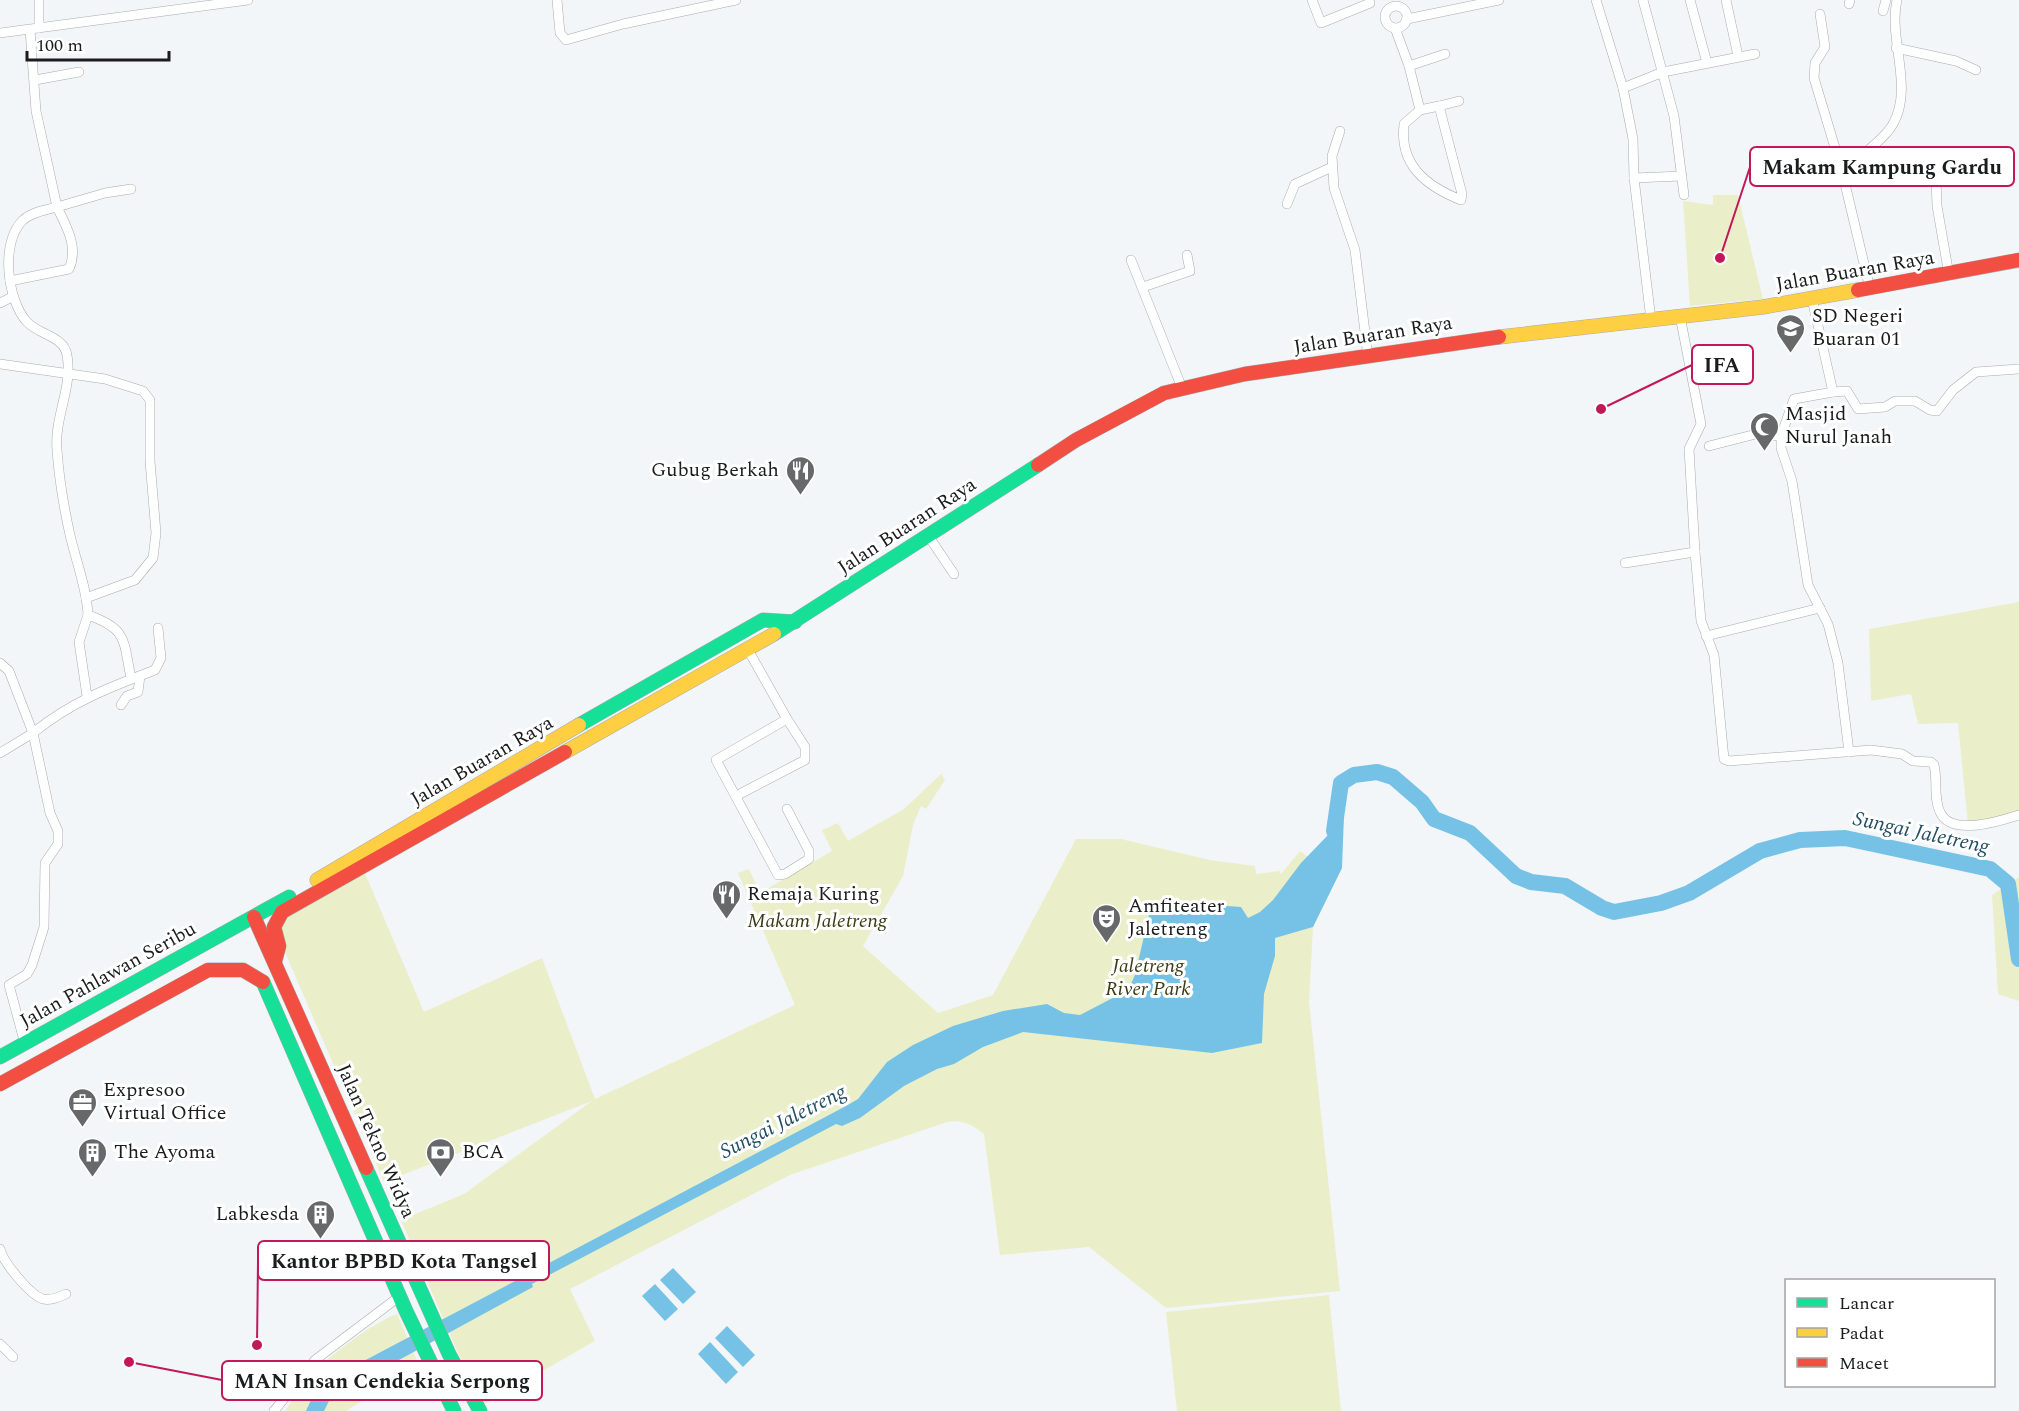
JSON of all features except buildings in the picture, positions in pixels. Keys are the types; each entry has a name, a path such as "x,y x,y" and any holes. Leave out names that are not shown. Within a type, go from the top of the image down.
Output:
{"main road":[{"name":"Jalan Buaran Raya","path":"254,918 333,877 796,622 1076,440 1136,406 1182,388 1245,374 1368,357 1460,341 1812,299 2019,260"},
{"name":"Jalan Buaran Raya","path":"274,961 279,946 274,927 282,912 333,877 719,643 763,620 796,622"},
{"name":"Jalan Pahlawan Seribu","path":"0,1057 254,918"},
{"name":"Jalan Tekno Widya","path":"254,918 449,1354 480,1411"},
{"name":"Jalan Tekno Widya","path":"0,1084 208,970 243,970 263,982 406,1311 454,1411"}],"street":[{"path":"10,281 69,268 72,262 72,242 57,207 36,111 35,29 39,0"},
{"path":"0,33 248,0"},
{"path":"556,0 560,33 566,40 623,24 736,0"},
{"path":"1312,0 1321,23 1369,2 1385,18 1388,25 1395,28 1402,27 1407,20 1457,4 1499,0"},
{"path":"1596,0 1623,88 1635,152 1634,178 1650,320"},
{"path":"1643,0 1674,116 1684,195"},
{"path":"1690,0 1707,63"},
{"path":"1726,0 1738,56"},
{"path":"1883,11 1886,0"},
{"path":"1842,171 1893,124 1900,83 1893,19 1897,0"},
{"path":"1385,18 1390,8 1397,6 1404,10 1407,20"},
{"path":"1820,14 1825,47 1815,63 1814,78 1842,171 1870,289"},
{"path":"1395,28 1409,66 1420,110"},
{"path":"1896,48 1956,61 1976,70"},
{"path":"1409,66 1445,54"},
{"path":"1623,88 1663,72 1755,54"},
{"path":"35,80 80,72"},
{"path":"1439,106 1462,194 1461,200 1414,170 1407,158 1404,124 1420,110 1459,101"},
{"path":"1340,131 1332,156 1335,193 1354,250 1368,357"},
{"path":"1287,204 1296,184 1332,167"},
{"path":"1634,178 1682,176"},
{"path":"1936,178 1937,206 1949,275"},
{"path":"1438,187 1458,182"},
{"path":"87,696 79,642 88,615 86,598 69,532 57,449 56,426 66,394 68,374 64,346 27,321 12,297 11,245 17,228 32,214 105,193 131,189"},
{"path":"1143,287 1190,271 1187,255"},
{"path":"1131,260 1182,388"},
{"path":"0,303 12,297"},
{"path":"1812,299 1833,392"},
{"path":"1680,316 1701,424 1689,449 1695,552 1701,621 1714,655 1724,759 1730,761 1849,752 1902,754 1913,761 1931,762 1936,771 1936,799 1940,814 1950,822 1969,825 1991,823 2019,815"},
{"path":"0,363 105,379 143,391 150,400 152,411 150,461 156,533 153,558 135,580 86,598"},
{"path":"1849,752 1838,663 1828,624 1808,585 1792,481 1781,448 1781,436 1794,399 1847,391 1858,409 1885,406 1895,401 1915,401 1930,410 1937,411 1953,390 1976,372 2019,369"},
{"path":"1709,446 1756,434 1781,436"},
{"path":"929,537 954,574"},
{"path":"1625,562 1695,552"},
{"path":"1706,636 1820,608"},
{"path":"88,615 112,624 123,637 138,692 127,696 122,705"},
{"path":"0,753 33,733 56,714 87,696 155,670 160,663 158,627"},
{"path":"736,796 805,760 805,747 747,648"},
{"path":"0,663 9,671 33,733 50,813 57,826 58,844 45,863 44,927 27,974 9,986 25,1044"},
{"path":"787,809 809,851 809,859 785,874 778,875 717,757 788,719"},
{"path":"0,1250 6,1263 36,1295 47,1299 66,1294"},
{"path":"274,1411 315,1359 400,1296"},
{"path":"0,1344 14,1357"}],"green space":[{"path":"1713,195 1738,195 1763,299 1690,306 1683,201 1713,205"},
{"path":"2019,602 2019,811 1968,825 1958,723 1918,724 1911,694 1871,701 1869,629"},
{"path":"941,774 945,780 926,809 921,806 913,825 903,876 863,946 938,1013 993,995 1076,839 1121,839 1210,860 1255,866 1256,874 1279,871 1281,874 1300,851 1307,856 1342,868 1313,927 1309,1002 1340,1291 1166,1308 1089,1247 1000,1255 984,1134 967,1123 953,1121 790,1175 570,1289 595,1341 485,1404 458,1353 401,1220 464,1194 592,1101 384,1182 278,936 284,919 364,871 424,1012 542,958 595,1099 795,1005 738,873 749,869 760,893 832,851 822,830 838,823 848,841 904,809"},
{"path":"2019,877 2019,1001 1998,994 1992,895"},
{"path":"1329,1295 1341,1411 1177,1411 1166,1312"},
{"path":"397,1314 419,1365 346,1411 285,1411 309,1377 331,1357 364,1332"}],"water":[{"path":"1333,806 1344,815 1342,868 1313,927 1275,938 1275,956 1264,994 1262,1043 1212,1053 1023,1032 983,1047 954,1064 937,1069 904,1086 860,1118 842,1126 836,1124 532,1284 533,1287 331,1397 324,1411 306,1411 315,1391 324,1382 858,1099 887,1062 913,1045 953,1026 1003,1011 1047,1004 1064,1013 1080,1015 1128,990 1135,975 1151,906 1188,903 1241,907 1248,918 1260,912 1273,900 1301,863 1328,835"},
{"path":"673,1268 696,1292 683,1304 660,1280"},
{"path":"655,1284 678,1309 665,1321 642,1296"},
{"path":"727,1326 755,1355 743,1367 715,1338"},
{"path":"710,1342 738,1372 726,1384 698,1354"}],"waterway":[{"name":"Sungai Jaletreng","path":"1334,831 1341,783 1354,775 1377,772 1393,777 1422,802 1434,819 1470,833 1516,876 1531,882 1565,886 1602,908 1614,912 1661,903 1689,893 1760,851 1800,840 1845,838 1990,869 2008,884 2019,959"}],"traffic: fast":[{"path":"774,634 1038,465"},
{"path":"579,725 763,620 795,622"},
{"path":"0,1057 289,897"},
{"path":"263,982 406,1311 454,1411"},
{"path":"366,1168 449,1354 480,1411"}],"traffic: slow":[{"path":"1499,337 1763,307 1858,290"},
{"path":"565,752 774,634"},
{"path":"317,880 579,725"}],"traffic: jam":[{"path":"1858,290 2019,260"},
{"path":"1038,465 1076,440 1164,393 1245,374 1499,337"},
{"path":"275,961 279,946 274,927 282,912 565,752"},
{"path":"254,917 366,1168"},
{"path":"0,1084 208,970 243,970 263,982"}],"place":[{"name":"Makam Kampung Gardu","path":"1720,258"},
{"name":"SD Negeri Buaran 01","path":"1791,354"},
{"name":"IFA","path":"1601,409"},
{"name":"Masjid Nurul Janah","path":"1764,452"},
{"name":"Gubug Berkah","path":"800,496"},
{"name":"Remaja Kuring","path":"726,920"},
{"name":"Amfiteater Jaletreng","path":"1107,944"},
{"name":"Expresoo Virtual Office","path":"82,1128"},
{"name":"The Ayoma","path":"93,1178"},
{"name":"BCA","path":"441,1178"},
{"name":"Labkesda","path":"320,1240"},
{"name":"Kantor BPBD Kota Tangsel","path":"257,1345"},
{"name":"MAN Insan Cendekia Serpong","path":"129,1362"}],"park label":[{"name":"Makam Jaletreng","path":"817,921"},
{"name":"Jaletreng River Park","path":"1148,978"}]}
